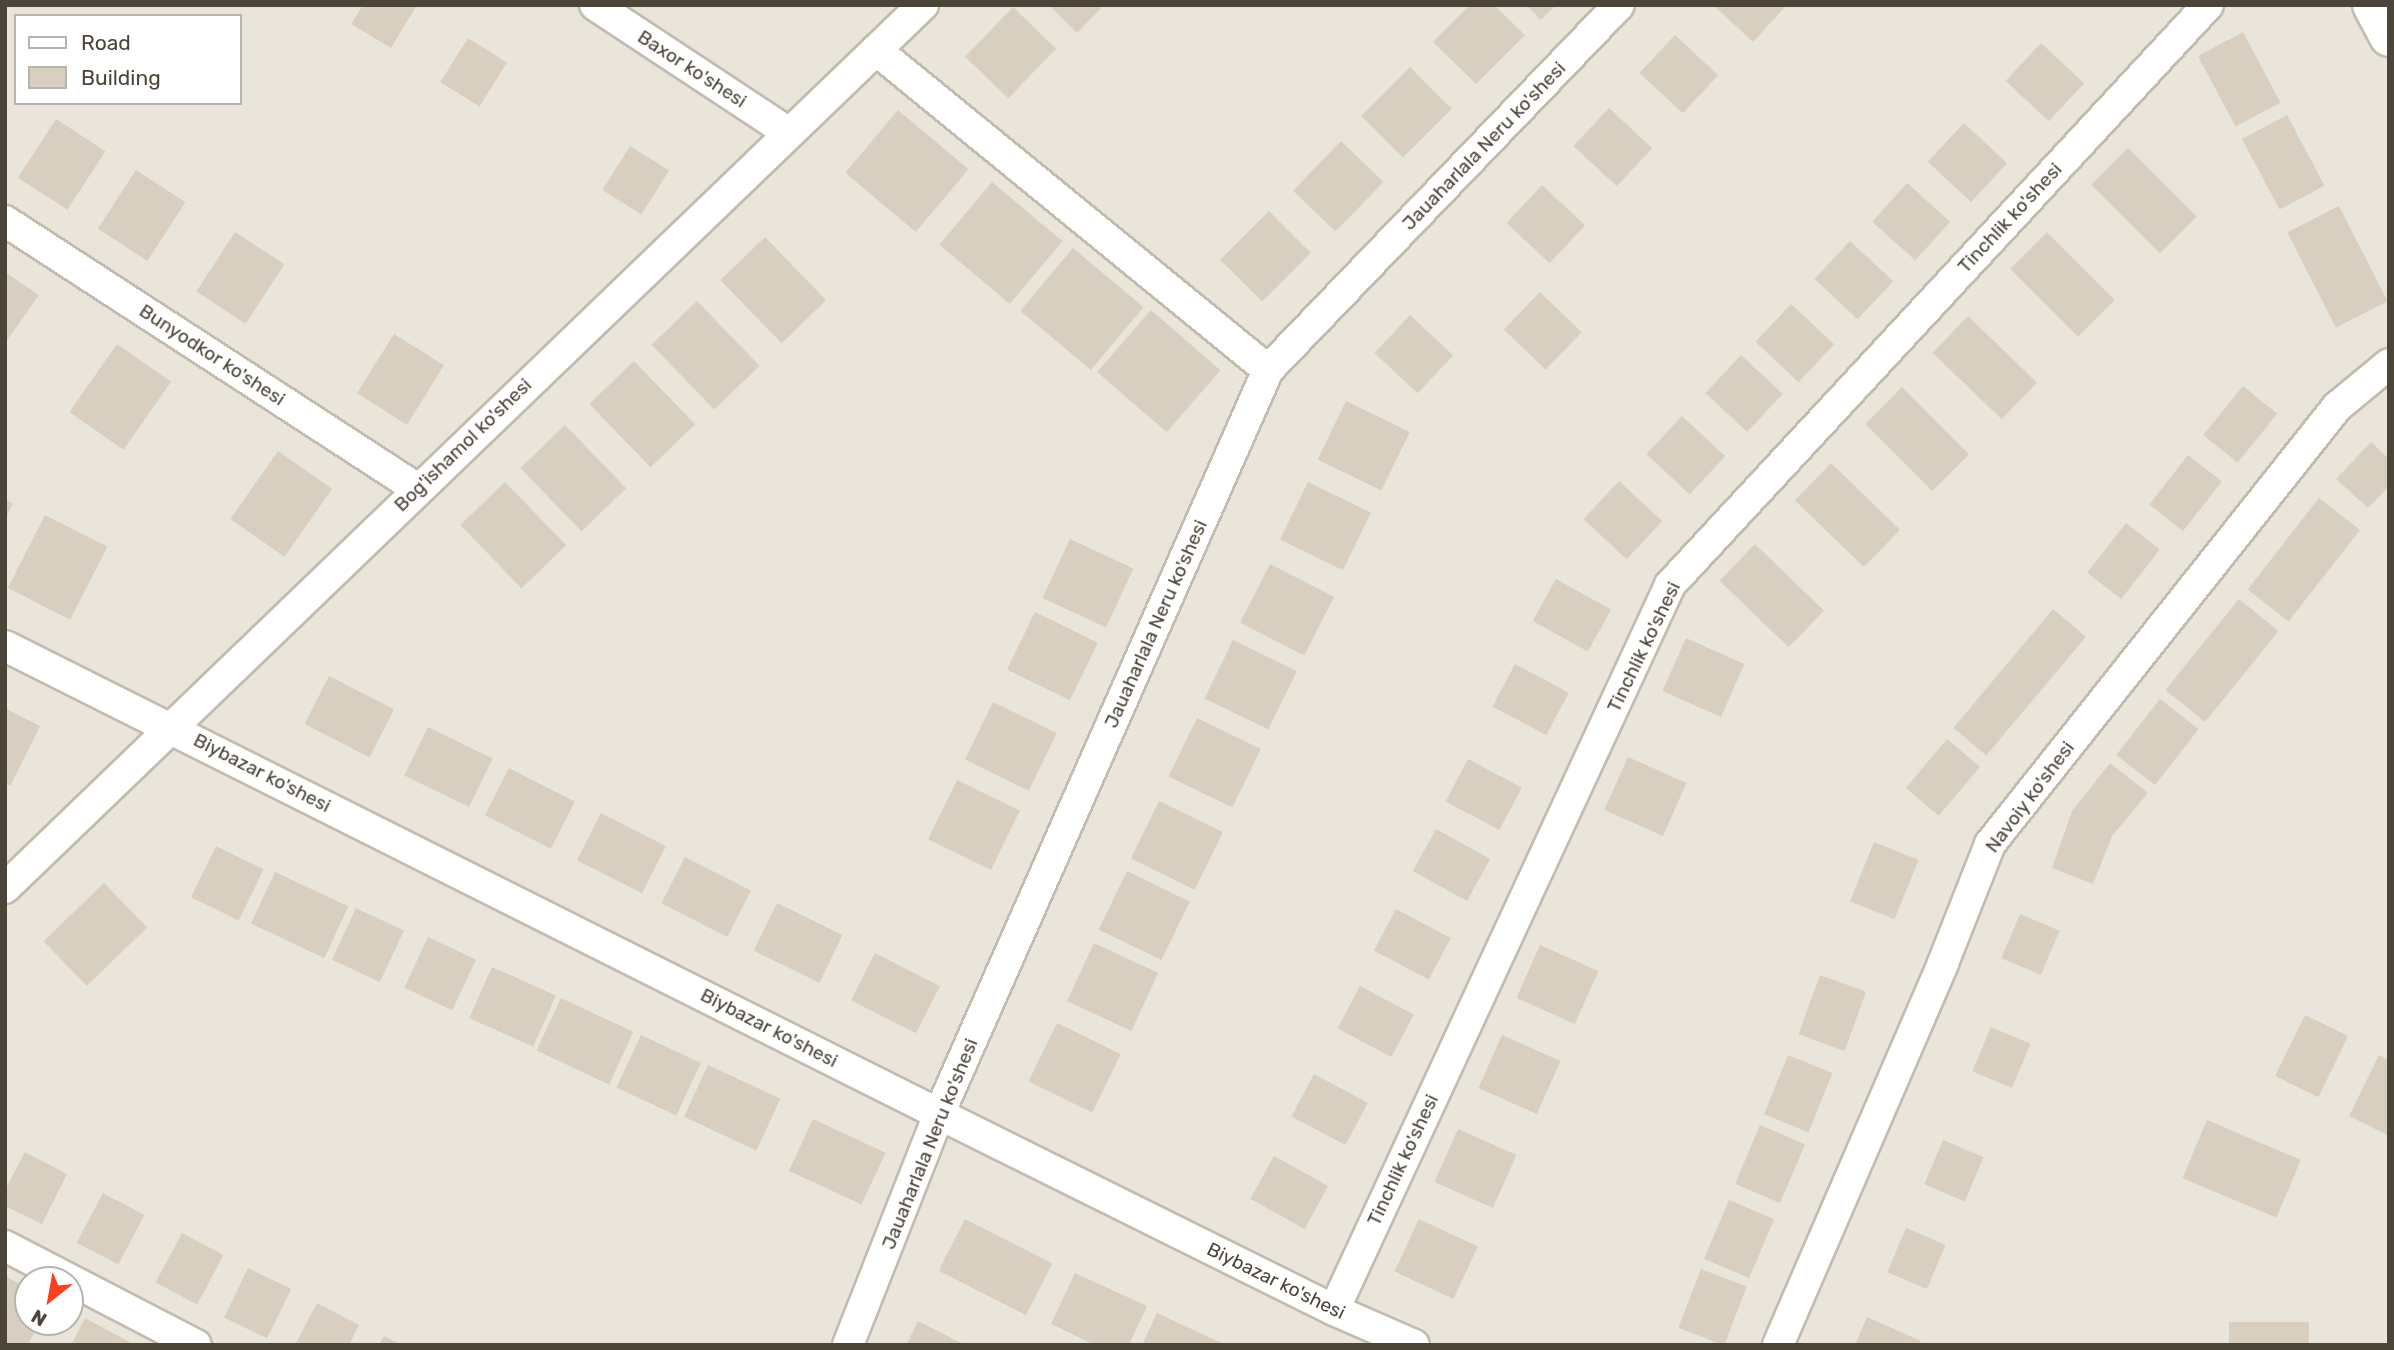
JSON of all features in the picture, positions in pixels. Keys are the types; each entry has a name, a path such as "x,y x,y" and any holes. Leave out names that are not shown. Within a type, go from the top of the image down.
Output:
{"street":[{"name":"Baxor ko'shesi","path":"596,5 789,133"},
{"name":"Bog'ishamol ko'shesi","path":"5,888 923,5"},
{"name":"Jauaharlala Neru ko'shesi","path":"848,1345 939,1114 1268,370 1619,5"},
{"name":"Tinchlik ko'shesi","path":"1334,1310 1670,585 2208,5"},
{"path":"2372,5 2389,37"},
{"path":"876,50 1268,370"},
{"name":"Bunyodkor ko'shesi","path":"5,221 418,489"},
{"name":"Navoiy ko'shesi","path":"1778,1345 1942,963 1990,844 2337,407 2389,364"},
{"name":"Biybazar ko'shesi","path":"5,646 126,707 171,726 1334,1310 1414,1345"},
{"path":"5,1246 196,1345"}],"shaded area":[{"path":"5,5 2389,5 2389,1345 5,1345"}],"building":[{"path":"363,5 417,5 391,48 351,24"},
{"path":"1049,5 1104,5 1077,33"},
{"path":"1470,5 1494,5 1525,35 1476,84 1433,42"},
{"path":"1526,5 1556,5 1541,20"},
{"path":"1713,5 1787,5 1753,42"},
{"path":"1013,7 1056,49 1008,98 965,57"},
{"path":"2243,32 2281,103 2236,127 2198,56"},
{"path":"1675,35 1718,75 1683,113 1640,73"},
{"path":"468,38 507,62 479,106 440,82"},
{"path":"2041,43 2084,83 2049,121 2006,81"},
{"path":"1410,67 1452,109 1403,158 1361,116"},
{"path":"1609,108 1652,148 1617,186 1574,146"},
{"path":"898,110 968,169 916,232 845,173"},
{"path":"2287,115 2325,186 2280,210 2242,139"},
{"path":"56,119 105,151 67,210 18,178"},
{"path":"1964,123 2007,163 1971,202 1928,162"},
{"path":"1341,141 1383,182 1336,232 1293,191"},
{"path":"630,146 669,170 641,214 602,190"},
{"path":"2128,148 2197,217 2160,253 2091,185"},
{"path":"136,170 185,202 147,261 98,229"},
{"path":"992,182 1062,241 1010,304 939,245"},
{"path":"1907,183 1950,222 1915,260 1872,222"},
{"path":"1542,185 1585,225 1550,263 1507,223"},
{"path":"2339,206 2388,301 2336,328 2287,232"},
{"path":"1269,211 1311,253 1262,302 1220,260"},
{"path":"235,232 284,264 246,324 196,292"},
{"path":"2047,232 2115,300 2078,337 2010,269"},
{"path":"765,237 826,300 782,343 720,280"},
{"path":"1850,241 1893,281 1858,319 1815,279"},
{"path":"1073,248 1143,307 1091,370 1020,311"},
{"path":"5,272 39,295 5,343"},
{"path":"1540,292 1582,332 1546,370 1504,329"},
{"path":"697,301 760,366 714,410 652,345"},
{"path":"1791,304 1834,344 1799,382 1756,342"},
{"path":"1151,310 1220,370 1167,432 1097,372"},
{"path":"1410,315 1453,355 1418,393 1375,353"},
{"path":"1968,316 2037,383 2002,419 1933,353"},
{"path":"394,334 444,365 407,425 357,393"},
{"path":"117,344 171,382 123,450 69,412"},
{"path":"1741,355 1783,394 1747,432 1706,393"},
{"path":"634,361 695,424 651,467 589,404"},
{"path":"2243,386 2277,414 2238,463 2203,435"},
{"path":"1902,387 1969,454 1932,491 1865,424"},
{"path":"1346,401 1410,432 1381,491 1318,459"},
{"path":"1682,416 1725,456 1690,494 1647,454"},
{"path":"565,425 626,488 582,531 520,468"},
{"path":"2371,442 2389,459 2389,486 2368,508 2336,479"},
{"path":"278,451 332,489 284,557 230,519"},
{"path":"2188,455 2222,481 2183,531 2149,505"},
{"path":"1831,463 1900,530 1864,567 1795,500"},
{"path":"1619,481 1662,521 1627,559 1584,519"},
{"path":"505,482 566,545 522,588 460,525"},
{"path":"1308,482 1371,513 1343,570 1280,540"},
{"path":"2319,498 2360,530 2289,621 2248,589"},
{"path":"5,499 13,504 5,519"},
{"path":"45,515 107,547 70,620 8,588"},
{"path":"2126,523 2160,549 2121,599 2087,573"},
{"path":"1070,539 1133,569 1106,627 1043,598"},
{"path":"1755,544 1824,611 1789,647 1720,581"},
{"path":"1270,564 1334,597 1304,655 1240,623"},
{"path":"1556,579 1611,610 1588,652 1533,621"},
{"path":"2239,599 2279,631 2205,722 2165,690"},
{"path":"2053,609 2086,637 1986,755 1953,728"},
{"path":"1035,612 1098,643 1070,700 1007,670"},
{"path":"1686,638 1744,664 1721,717 1662,691"},
{"path":"1233,640 1297,671 1268,730 1205,698"},
{"path":"1515,664 1569,693 1546,735 1492,706"},
{"path":"329,676 394,709 370,757 304,724"},
{"path":"2160,699 2199,729 2155,785 2116,755"},
{"path":"993,702 1057,733 1029,791 965,760"},
{"path":"5,708 40,726 10,786 5,783"},
{"path":"1197,718 1261,749 1232,808 1169,776"},
{"path":"428,727 493,759 469,807 404,776"},
{"path":"1947,739 1980,767 1939,816 1906,788"},
{"path":"1628,757 1686,783 1663,836 1604,810"},
{"path":"1468,759 1522,788 1499,830 1445,801"},
{"path":"2110,763 2148,793 2112,836 2093,884 2052,868 2072,811"},
{"path":"509,768 575,802 551,849 485,815"},
{"path":"957,780 1020,811 991,870 928,839"},
{"path":"1159,801 1223,832 1195,890 1131,859"},
{"path":"601,813 666,846 642,893 577,860"},
{"path":"1436,829 1490,859 1467,901 1413,871"},
{"path":"1874,842 1919,860 1895,919 1850,901"},
{"path":"216,846 264,869 239,920 191,897"},
{"path":"685,857 751,891 727,937 661,903"},
{"path":"1127,871 1190,902 1161,960 1099,929"},
{"path":"275,872 348,906 324,958 251,924"},
{"path":"104,883 147,928 87,986 44,941"},
{"path":"777,903 843,935 819,983 754,951"},
{"path":"356,908 404,930 380,982 332,960"},
{"path":"1396,909 1451,938 1429,980 1374,950"},
{"path":"2020,914 2060,931 2041,975 2001,958"},
{"path":"428,937 476,959 452,1010 404,988"},
{"path":"1094,943 1158,973 1131,1031 1067,1001"},
{"path":"1540,945 1598,971 1575,1024 1516,998"},
{"path":"875,953 940,986 916,1033 851,1000"},
{"path":"492,967 556,995 533,1047 469,1018"},
{"path":"1820,975 1866,992 1844,1051 1798,1034"},
{"path":"1360,986 1414,1015 1391,1057 1337,1028"},
{"path":"561,998 634,1032 609,1084 536,1051"},
{"path":"2305,1015 2348,1036 2318,1097 2275,1076"},
{"path":"1057,1023 1121,1054 1092,1113 1029,1081"},
{"path":"1991,1027 2031,1044 2012,1088 1972,1071"},
{"path":"641,1035 701,1063 676,1115 616,1088"},
{"path":"1502,1035 1560,1061 1537,1114 1478,1088"},
{"path":"1788,1055 1833,1073 1809,1132 1764,1114"},
{"path":"2379,1055 2389,1060 2389,1136 2349,1116"},
{"path":"708,1065 781,1099 756,1150 684,1117"},
{"path":"1314,1074 1368,1103 1345,1145 1291,1116"},
{"path":"813,1119 886,1153 861,1204 789,1171"},
{"path":"2207,1120 2301,1160 2276,1218 2182,1178"},
{"path":"1760,1125 1805,1144 1780,1203 1735,1184"},
{"path":"1458,1129 1516,1155 1493,1208 1434,1182"},
{"path":"1943,1140 1984,1157 1965,1201 1924,1184"},
{"path":"25,1152 67,1174 42,1224 5,1206 5,1190"},
{"path":"1274,1156 1328,1186 1304,1229 1250,1199"},
{"path":"103,1193 144,1215 118,1265 77,1242"},
{"path":"1729,1200 1774,1219 1749,1278 1704,1259"},
{"path":"965,1219 1052,1263 1026,1315 939,1271"},
{"path":"1419,1219 1478,1246 1453,1299 1394,1272"},
{"path":"1906,1228 1946,1245 1927,1289 1887,1272"},
{"path":"182,1233 223,1255 197,1305 156,1282"},
{"path":"248,1268 291,1289 267,1338 224,1317"},
{"path":"1701,1269 1747,1287 1724,1345 1678,1328"},
{"path":"1075,1273 1147,1306 1129,1345 1095,1345 1051,1324"},
{"path":"5,1276 14,1281 14,1336 33,1336 28,1345 5,1343"},
{"path":"317,1303 359,1325 349,1345 295,1345"},
{"path":"1157,1313 1226,1345 1142,1345"},
{"path":"1867,1317 1921,1341 1919,1345 1855,1345"},
{"path":"85,1318 135,1345 71,1345 76,1336 84,1336"},
{"path":"918,1321 965,1345 906,1345"},
{"path":"2229,1322 2309,1322 2309,1345 2229,1345"},
{"path":"384,1336 402,1345 379,1345"}]}
